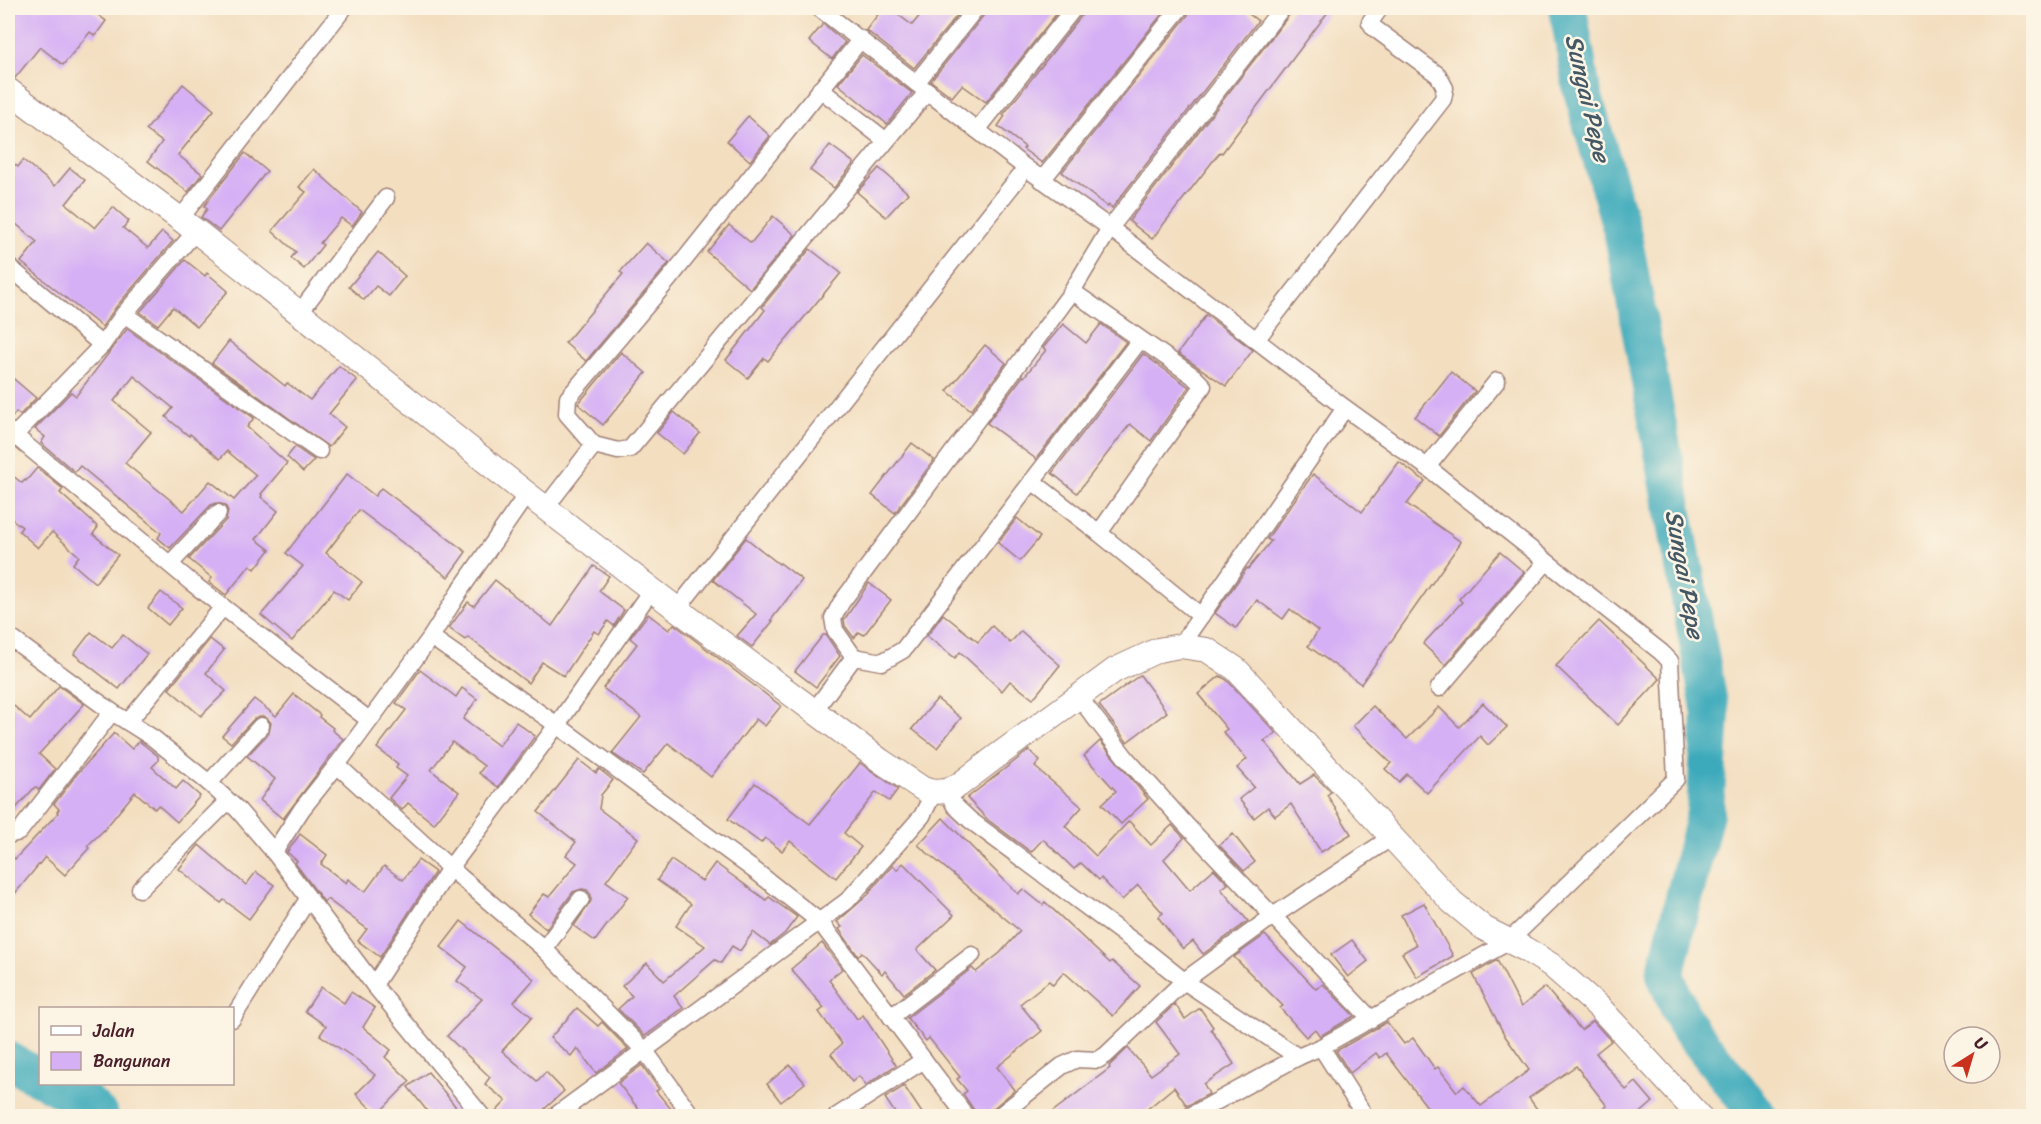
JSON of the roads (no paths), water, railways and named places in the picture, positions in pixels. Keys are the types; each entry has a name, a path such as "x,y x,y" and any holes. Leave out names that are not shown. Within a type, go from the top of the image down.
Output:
{"main road":[{"path":"8,90 188,225 677,609 911,782 941,791 959,785 1115,670 1158,650 1180,646 1207,650 1236,669 1452,902 1485,929 1551,965 1600,1008 1699,1116"}],"street":[{"path":"344,8 102,345 10,436 223,607 369,720"},
{"path":"819,8 1026,168 1110,228 1345,408 1427,467 1519,538 1670,661 1676,778 1509,942 1321,1047 1298,1057 1190,1116"},
{"path":"861,39 669,279 568,398 567,414 594,446 618,452 630,449 885,140 976,8"},
{"path":"977,130 1074,8"},
{"path":"1042,180 1180,8"},
{"path":"1140,340 903,650 882,662 855,657 835,630 833,618 842,603 1071,293 1110,228 1282,8"},
{"path":"1256,340 1443,99 1444,88 1438,75 1374,28 1370,22 1380,8"},
{"path":"820,89 885,140"},
{"path":"677,609 1026,168"},
{"path":"300,312 386,198"},
{"path":"8,266 102,345"},
{"path":"1071,293 1079,296 1193,376 1203,386 1099,533"},
{"path":"124,314 319,451"},
{"path":"1427,467 1497,381"},
{"path":"1180,646 1345,408"},
{"path":"274,852 302,808 337,765 431,637 461,589 536,500 594,446"},
{"path":"1032,481 1201,616"},
{"path":"170,564 218,513"},
{"path":"1439,688 1546,562"},
{"path":"374,985 450,868 557,725 652,589"},
{"path":"128,722 223,607"},
{"path":"8,636 112,712 153,738 228,801 274,852 374,985 482,1116"},
{"path":"431,637 557,725 758,873 820,922 966,1116"},
{"path":"814,711 855,657"},
{"path":"1078,696 1126,758 1371,1019"},
{"path":"8,835 19,832 112,712"},
{"path":"209,783 261,726"},
{"path":"337,765 544,950 645,1051 693,1116"},
{"path":"555,1116 847,901 941,791 969,820 1184,981 1298,1057"},
{"path":"140,889 228,801"},
{"path":"999,1116 1062,1065 1077,1059 1098,1060 1106,1055 1184,981 1273,916 1392,837"},
{"path":"544,950 581,899"},
{"path":"234,1016 308,900"},
{"path":"891,1017 972,955"},
{"path":"1321,1047 1365,1116"},
{"path":"837,1116 924,1060"}],"waterway":[{"name":"Sungai Pepe","path":"1568,8 1581,87 1623,235 1711,714 1705,813 1665,975 1685,1023 1758,1116"},
{"path":"8,1060 39,1077"},
{"path":"53,1085 87,1103 100,1116"}]}
